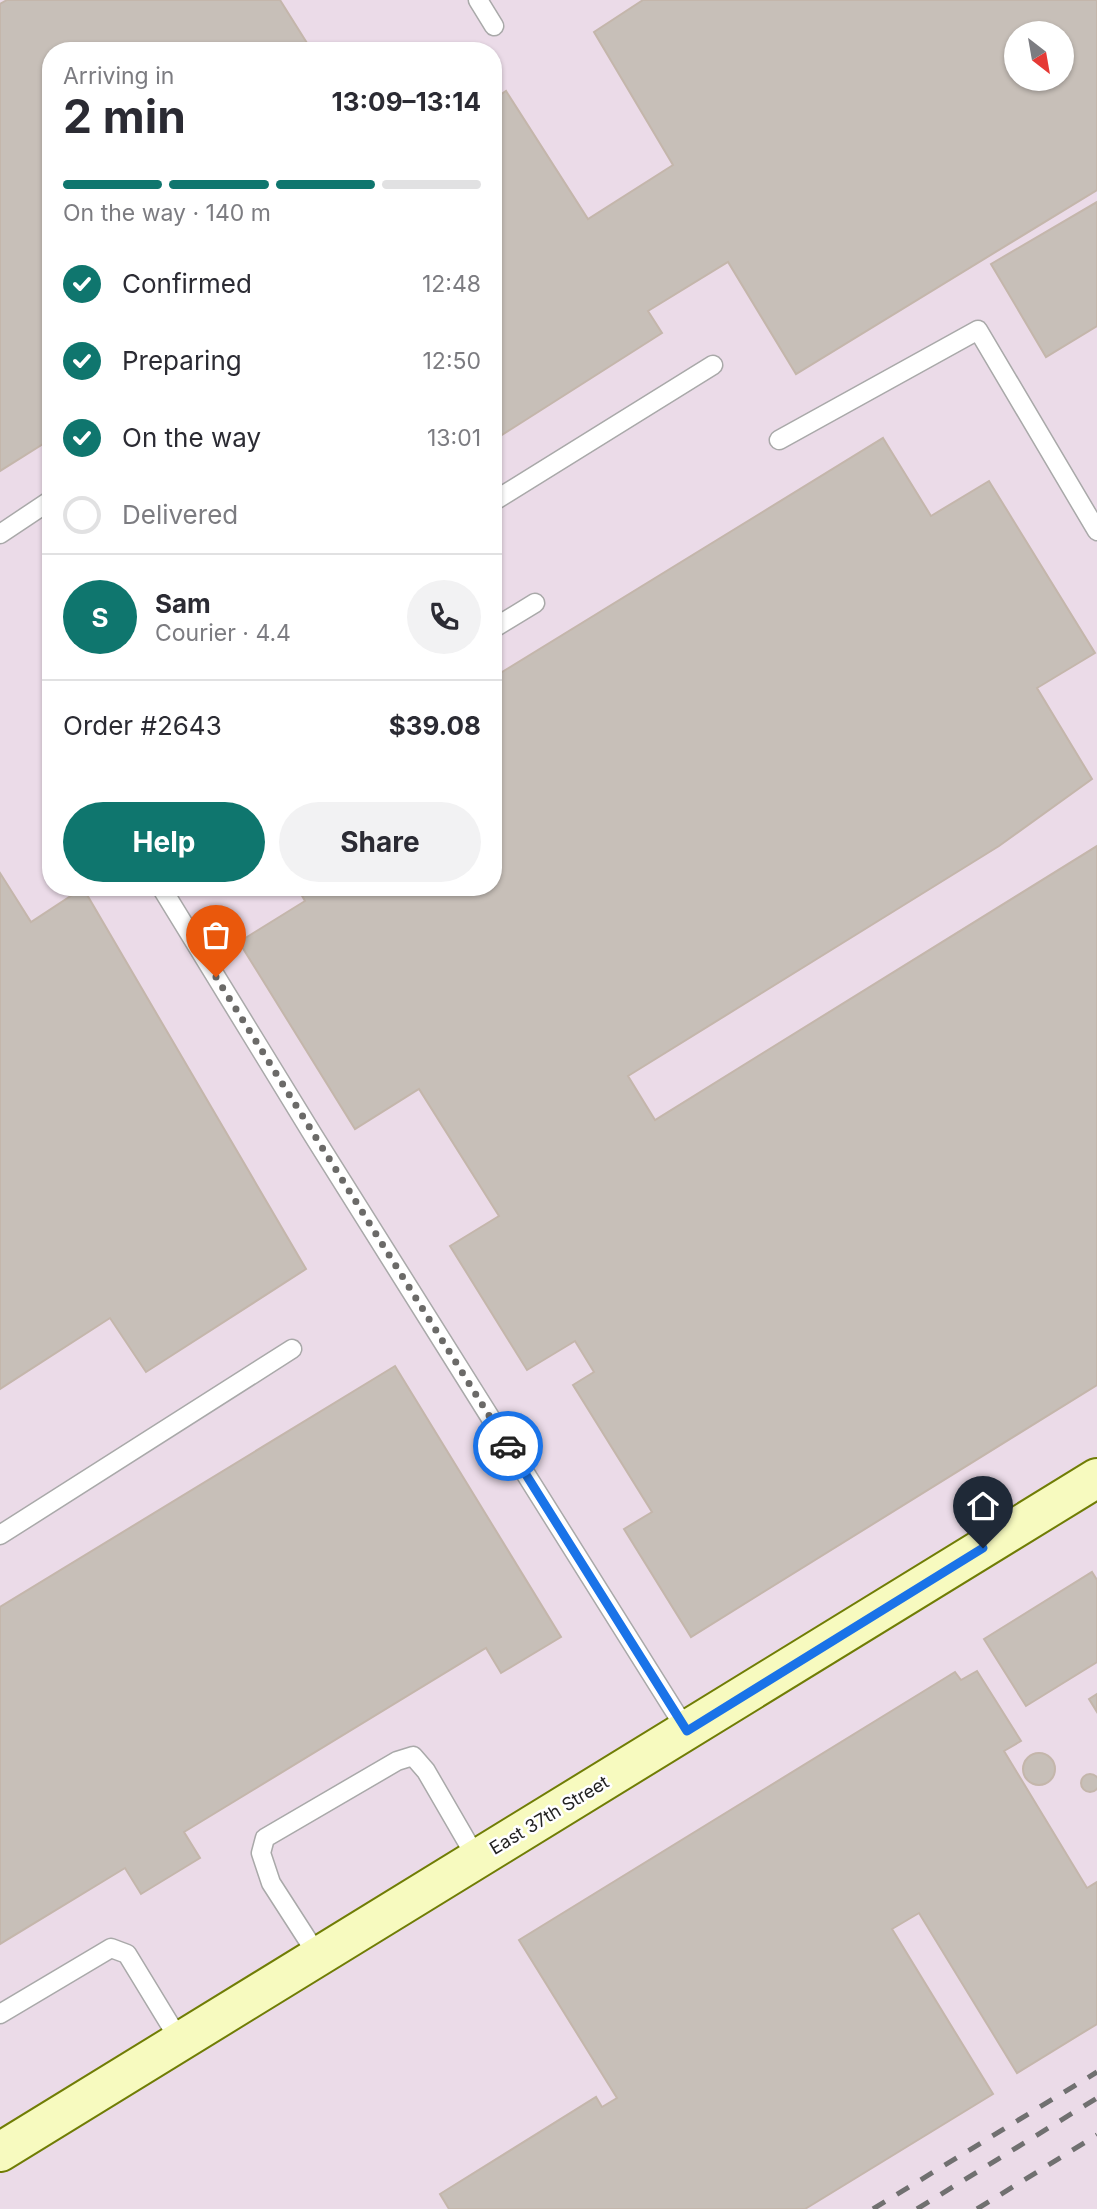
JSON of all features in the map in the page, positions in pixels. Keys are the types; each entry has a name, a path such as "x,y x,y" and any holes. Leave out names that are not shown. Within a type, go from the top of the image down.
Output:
{"main road":[{"name":"East 37th Street","path":"0,2152 1097,1478"}],"lane":[{"path":"478,0 494,26"},
{"path":"779,440 978,330 1097,531"},
{"path":"502,495 713,365"},
{"path":"0,534 42,506"},
{"path":"502,623 535,603"},
{"path":"167,896 313,1135 687,1731"},
{"path":"0,1535 292,1349"},
{"path":"317,1956 271,1883 261,1853 265,1838 397,1762 413,1756 426,1770 477,1859"},
{"path":"0,2014 111,1948 127,1954 180,2041"}],"shaded area":[{"path":"0,0 1097,0 1097,2209 0,2209"}],"building":[{"path":"7,0 280,0 306,42 42,42 42,445 0,471 0,4"},
{"path":"643,0 1097,0 1097,190 796,374 728,262 648,311 662,333 502,435 502,94 506,91 588,219 673,165 594,32"},
{"path":"1097,202 1097,326 1046,357 991,264"},
{"path":"883,438 931,516 989,481 1095,653 1037,688 1092,779 999,846 628,1076 655,1120 1097,846 1097,1385 691,1637 624,1529 652,1512 573,1385 594,1372 575,1341 527,1370 450,1246 499,1216 419,1089 355,1129 239,942 305,901 302,896 502,896 502,672"},
{"path":"0,873 31,922 71,896 88,896 306,1269 146,1372 110,1318 0,1389"},
{"path":"395,1366 561,1637 501,1673 486,1648 184,1832 200,1858 141,1894 125,1868 0,1944 0,1607"},
{"path":"1092,1572 1097,1580 1097,1662 1026,1706 984,1639"},
{"path":"977,1671 1021,1741 1004,1751 1087,1888 1097,1882 1097,2024 1017,2073 919,1913 892,1929 993,2094 805,2209 449,2209 440,2194 596,2097 602,2107 617,2098 519,1940 955,1672 961,1680"},
{"path":"1097,1694 1097,1712 1089,1699"},
{"path":"1039,1753 1051,1757 1055,1769 1051,1781 1039,1785 1027,1781 1023,1769 1027,1757"},
{"path":"1090,1774 1096,1777 1096,1789 1090,1792 1084,1789 1081,1783 1084,1777"}],"railway":[{"path":"873,2209 1097,2072"},
{"path":"917,2209 1097,2098"},
{"path":"977,2209 1097,2135"}],"way so far":[{"path":"216,977 508,1446"}],"route":[{"path":"508,1446 687,1731 983,1548"}]}
